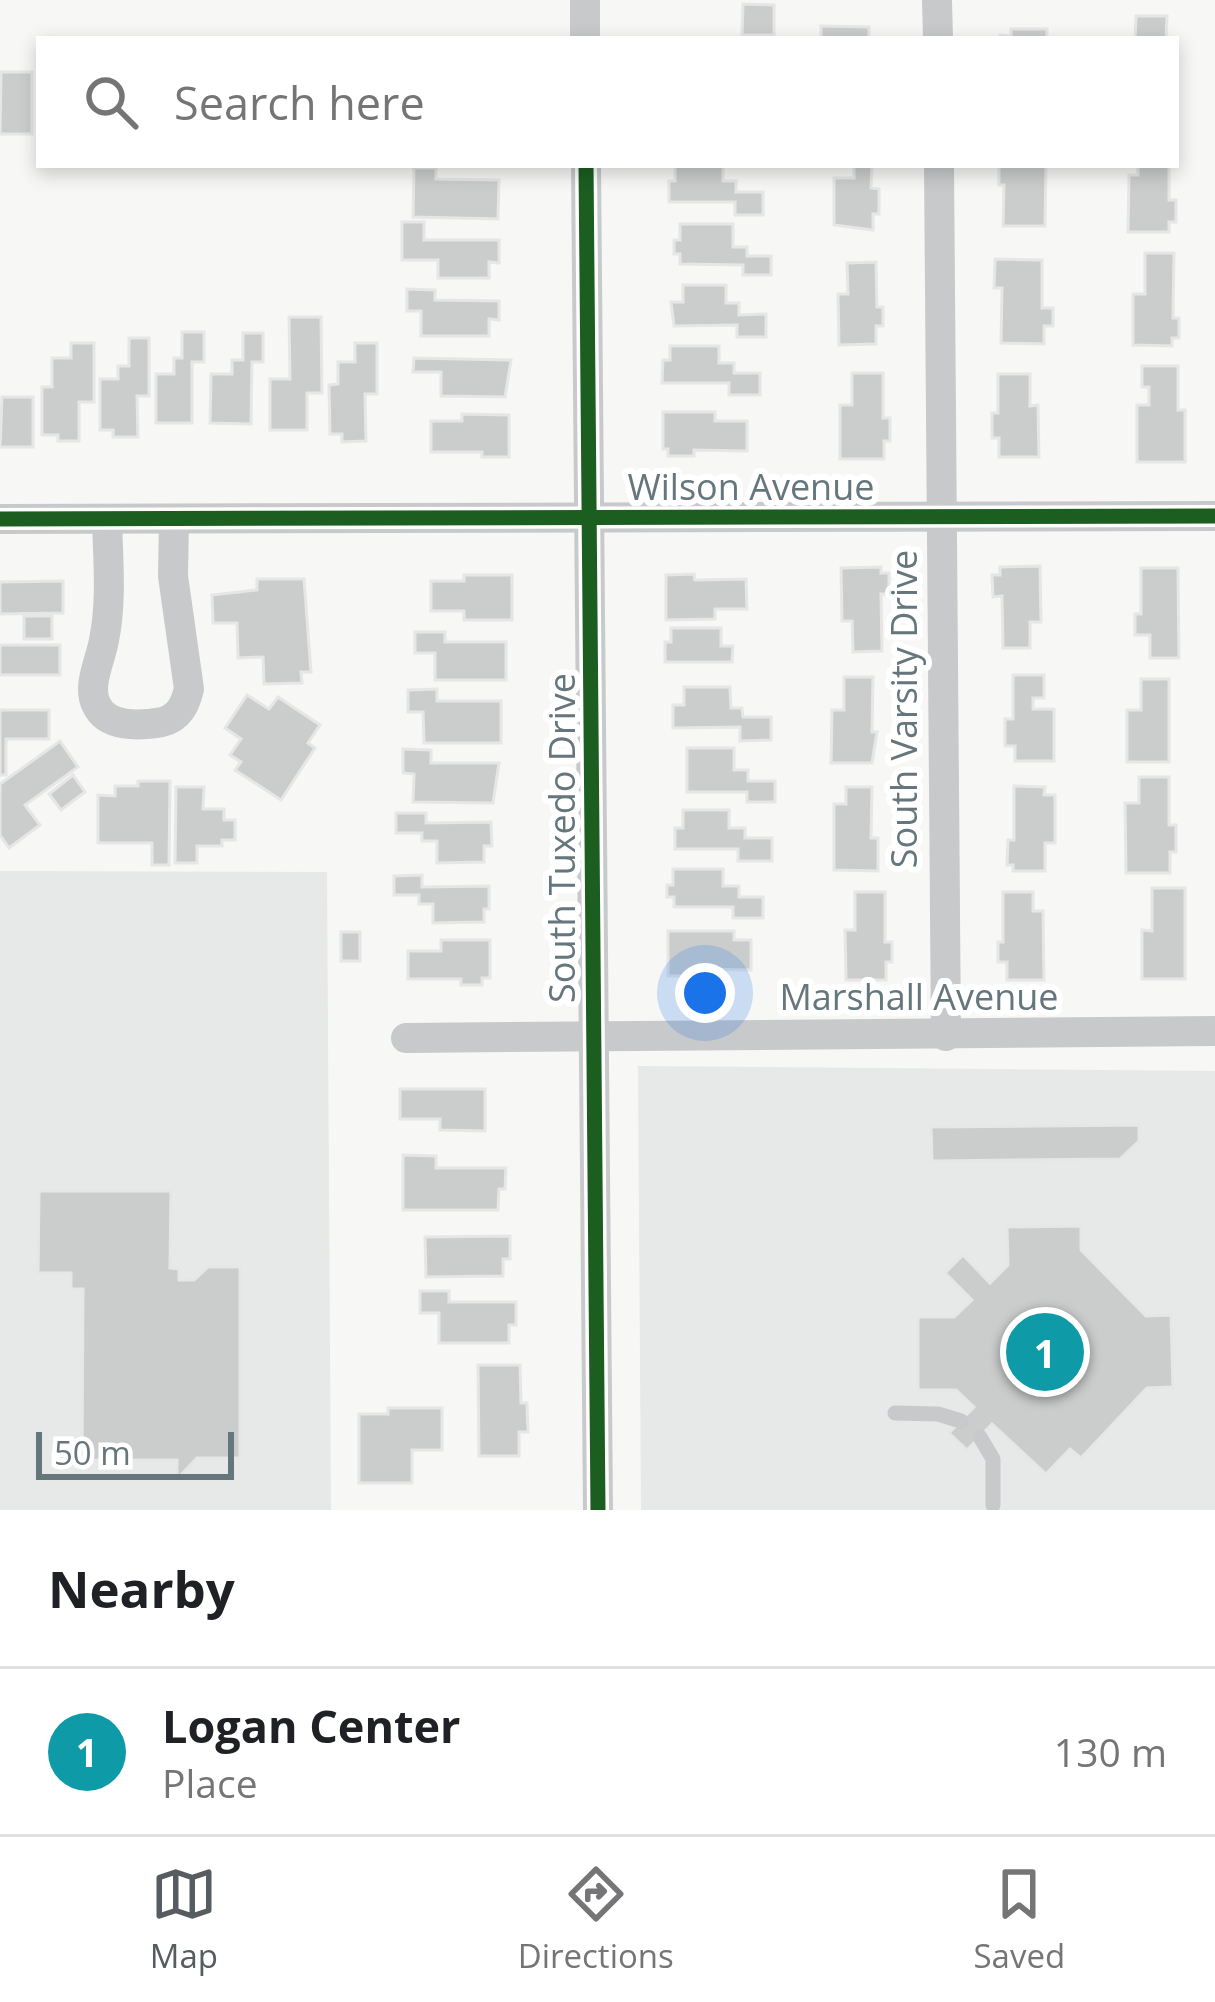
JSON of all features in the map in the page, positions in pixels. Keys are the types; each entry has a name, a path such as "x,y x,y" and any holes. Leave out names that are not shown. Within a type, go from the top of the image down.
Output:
{"street":[{"path":"584,0 585,36"},
{"path":"937,0 938,36"},
{"name":"South Tuxedo Drive","path":"586,168 598,1510"},
{"name":"South Varsity Drive","path":"939,168 946,1036"},
{"name":"Wilson Avenue","path":"0,519 1215,516"},
{"path":"107,520 109,592 93,688 95,703 117,723 141,725 175,717 189,689 173,576 174,520"},
{"name":"Marshall Avenue","path":"406,1038 1215,1031"}],"lane":[{"path":"895,1413 961,1420"},
{"path":"980,1437 993,1459 993,1505"}],"shaded area":[{"path":"0,871 327,872 331,1510 0,1510"},
{"path":"638,1066 1215,1071 1215,1510 641,1510"}],"building":[{"path":"743,4 774,5 774,35 742,35"},
{"path":"1136,16 1167,16 1166,36 1135,36"},
{"path":"821,26 869,27 869,36 821,36"},
{"path":"1011,29 1047,29 1047,36 1011,36"},
{"path":"1,72 32,72 32,134 0,134"},
{"path":"414,168 436,168 436,179 499,180 498,219 413,217"},
{"path":"675,168 723,168 723,181 736,181 736,192 763,192 763,215 735,215 735,202 669,202 669,181 675,181"},
{"path":"854,168 872,168 871,188 879,189 879,214 873,214 873,230 834,225 834,178 854,178"},
{"path":"999,168 1046,168 1045,226 1003,226 1004,185 999,185"},
{"path":"1138,168 1169,168 1169,200 1176,200 1176,222 1169,222 1169,232 1128,232 1129,175 1138,175"},
{"path":"402,222 424,222 424,240 499,240 499,263 489,262 489,278 438,278 438,260 402,260"},
{"path":"680,224 733,224 733,247 747,247 747,256 771,256 771,275 743,275 743,265 680,264 674,240 680,240"},
{"path":"1145,253 1174,253 1173,318 1179,318 1179,338 1172,338 1172,346 1133,345 1133,294 1145,294"},
{"path":"995,259 1042,260 1042,308 1053,308 1053,326 1044,326 1044,344 1001,343 1002,288 994,288"},
{"path":"876,262 877,307 883,307 883,326 876,326 876,344 839,345 838,294 848,294 847,263"},
{"path":"683,285 726,285 726,303 739,303 739,315 766,314 766,337 737,337 737,325 674,326 671,302 683,302"},
{"path":"407,289 435,290 435,300 499,301 499,320 489,319 489,336 421,336 421,311 407,311"},
{"path":"289,317 321,317 322,393 307,393 307,430 270,430 270,379 290,379"},
{"path":"182,332 204,332 204,362 192,362 192,423 156,423 156,374 174,374 174,358 182,358"},
{"path":"243,333 263,333 263,362 252,362 251,424 210,423 211,374 232,374 232,360 243,360"},
{"path":"129,338 149,338 149,396 137,396 138,437 113,437 113,430 100,430 100,379 118,379 118,366 129,366"},
{"path":"71,343 94,343 94,402 79,402 79,441 58,441 58,435 42,435 42,387 52,387 52,358 71,358"},
{"path":"355,343 377,343 377,394 365,394 366,441 342,442 342,434 330,434 329,385 338,384 338,362 355,362"},
{"path":"670,346 719,346 719,363 734,363 734,373 760,373 760,395 729,395 729,383 662,383 663,360 670,360"},
{"path":"414,358 511,360 505,397 441,396 441,372 413,372"},
{"path":"1142,366 1178,366 1178,410 1185,410 1185,462 1137,462 1137,405 1149,405 1149,387 1142,387"},
{"path":"852,373 883,373 883,418 890,418 884,459 840,459 840,405 852,405"},
{"path":"998,374 1030,374 1030,406 1038,405 1039,457 999,457 999,438 992,438 992,413 998,413"},
{"path":"2,397 33,397 33,447 0,447"},
{"path":"663,412 715,412 715,421 747,421 747,451 694,450 694,456 668,456 668,449 663,449"},
{"path":"462,414 509,415 509,457 431,452 431,421 462,421"},
{"path":"1040,566 1041,622 1030,622 1030,648 1003,648 1002,596 993,597 992,575 1000,575 1000,567"},
{"path":"881,567 881,573 889,573 889,594 881,594 882,651 853,652 852,621 842,621 841,568"},
{"path":"1141,568 1178,568 1179,658 1150,658 1150,635 1135,635 1135,614 1141,614"},
{"path":"694,574 695,580 746,579 747,609 715,609 715,619 666,620 666,575"},
{"path":"464,575 512,575 512,620 464,620 464,611 431,611 431,581 464,581"},
{"path":"257,579 304,579 311,672 301,672 302,683 264,684 263,657 238,658 237,623 213,623 212,595 257,590"},
{"path":"63,581 63,613 0,614 0,582"},
{"path":"24,616 52,616 52,639 24,639"},
{"path":"671,628 721,628 721,646 733,646 732,662 665,662"},
{"path":"415,632 445,632 445,642 506,642 506,680 435,680 435,653 415,653"},
{"path":"0,645 60,645 60,675 0,675"},
{"path":"1013,675 1044,675 1044,698 1033,698 1033,709 1054,709 1054,761 1015,761 1015,746 1005,746 1005,719 1013,719"},
{"path":"844,677 873,677 872,732 877,732 872,763 831,763 832,710 844,710"},
{"path":"1141,679 1169,679 1169,762 1127,762 1127,710 1141,710"},
{"path":"684,687 730,687 731,708 742,708 743,717 771,717 771,740 740,741 740,727 673,728 673,705 684,705"},
{"path":"437,689 437,701 501,701 501,743 424,743 423,712 408,712 408,690"},
{"path":"247,695 269,709 278,697 320,725 308,743 315,748 281,800 235,770 241,762 230,755 241,739 225,728"},
{"path":"0,710 49,710 49,739 6,739 6,775 0,775"},
{"path":"60,741 78,767 25,805 40,825 9,848 0,835 0,784"},
{"path":"687,748 734,748 734,770 748,770 748,781 775,781 775,802 747,802 747,792 687,792"},
{"path":"403,749 431,750 431,763 499,763 493,803 413,802 414,774 403,773"},
{"path":"73,775 85,792 61,810 49,794"},
{"path":"1139,777 1169,777 1169,825 1176,825 1170,873 1126,873 1125,803 1139,803"},
{"path":"138,781 170,781 169,865 152,865 152,843 98,843 98,795 115,796 115,786 138,786"},
{"path":"1014,786 1045,787 1044,795 1055,795 1055,843 1045,843 1045,871 1013,871 1013,865 1007,865 1008,840 1014,840"},
{"path":"176,787 204,787 203,809 224,809 224,820 235,820 235,840 222,840 222,846 197,846 197,863 175,863"},
{"path":"846,787 872,787 871,838 878,838 878,871 834,870 834,804 846,804"},
{"path":"683,810 729,810 729,828 745,828 745,838 772,838 772,861 738,861 738,849 675,849 675,828 683,828"},
{"path":"396,813 426,813 426,823 491,822 492,846 484,846 484,862 437,863 437,841 422,841 422,833 396,833"},
{"path":"673,869 723,869 723,886 739,886 739,897 763,897 763,918 733,918 733,907 674,907 674,897 667,897"},
{"path":"422,875 422,887 489,886 484,922 433,923 433,904 419,904 419,895 394,895 394,876"},
{"path":"1152,888 1185,888 1185,979 1142,979 1142,930 1152,931"},
{"path":"855,892 885,892 885,942 892,942 886,980 846,980 845,930 855,930"},
{"path":"1003,892 1033,892 1033,911 1043,911 1044,980 1007,980 1007,962 998,962"},
{"path":"668,931 734,931 734,940 751,940 751,970 695,969 695,976 668,976"},
{"path":"341,932 360,932 360,961 341,961"},
{"path":"441,940 490,940 490,978 482,978 482,985 461,985 461,979 408,979 408,951 441,951"},
{"path":"400,1089 485,1089 485,1131 440,1130 440,1119 400,1119"},
{"path":"1139,1125 1139,1141 1120,1159 932,1161 931,1127"},
{"path":"403,1155 436,1156 436,1168 506,1168 498,1210 403,1210"},
{"path":"39,1191 171,1191 170,1268 179,1269 179,1280 194,1280 208,1267 240,1267 240,1458 197,1458 177,1479 177,1460 82,1460 83,1289 71,1289 71,1273 38,1273"},
{"path":"1081,1226 1081,1250 1146,1316 1171,1315 1173,1387 1147,1388 1081,1458 1070,1449 1046,1474 992,1424 967,1450 949,1433 974,1407 956,1390 918,1390 918,1317 954,1317 972,1300 945,1273 963,1255 990,1283 1008,1265 1007,1227"},
{"path":"510,1236 510,1259 503,1259 503,1276 426,1277 425,1237"},
{"path":"420,1291 449,1291 449,1302 516,1302 516,1325 509,1325 509,1343 439,1343 439,1313 420,1313"},
{"path":"478,1365 520,1365 528,1432 519,1432 519,1456 479,1456"},
{"path":"388,1408 442,1408 442,1450 412,1450 412,1483 359,1483 359,1414 388,1414"}],"cycle path":[{"path":"586,168 598,1510"},
{"path":"0,519 1215,516"}],"place":[{"name":"Logan Center","path":"1045,1352"}]}
